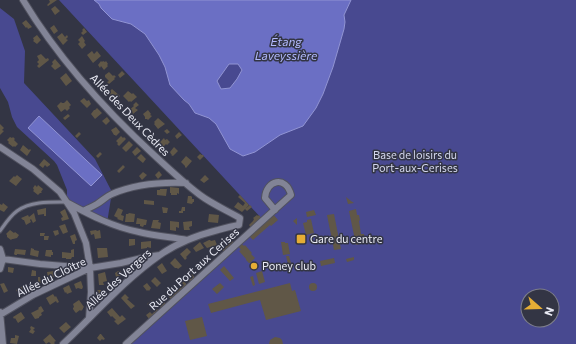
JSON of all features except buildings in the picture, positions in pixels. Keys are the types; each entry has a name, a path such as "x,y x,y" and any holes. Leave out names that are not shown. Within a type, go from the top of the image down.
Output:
{"street":[{"name":"Allée des Deux Cèdres","path":"22,0 68,65 139,141 200,196 240,218 239,225"},
{"path":"0,147 20,160 60,192 74,213 86,243 90,268 91,292 89,318"},
{"name":"Rue du Port aux Cerises","path":"126,344 292,195 289,188 284,183 276,182 266,189 265,198 275,210"},
{"path":"83,211 96,205 112,194 128,189 157,183 186,183"},
{"path":"67,202 107,223 138,232 187,240"},
{"name":"Allée des Vergers","path":"63,344 132,277 161,255 187,240 203,234 239,225"},
{"path":"0,249 3,259 0,269"},
{"name":"Allée du Cloître","path":"0,313 33,295 90,268 161,255"},
{"path":"3,259 90,268"},
{"path":"0,313 3,344"}],"lane":[{"path":"0,231 12,215 24,208 46,202 67,202"}],"green space":[{"name":"Base de loisirs du Port-aux-Cerises","path":"59,0 576,0 576,344 123,344 263,220"},
{"path":"0,8 14,19 25,51 24,83 95,159 112,192 107,223 67,202 67,190 57,165 17,127 12,117 8,102 0,88"}],"water":[{"name":"Étang Laveyssière","path":"94,0 351,0 344,15 344,29 333,67 316,108 303,126 280,135 255,152 243,156 230,149 216,124 209,118 195,113 189,104 170,85 165,67 145,34 131,24 112,19","holes":["229,64 238,64 242,70 237,79 230,88 221,89 217,81"]},
{"path":"39,116 102,175 91,186 28,128"}],"place":[{"name":"Gare du centre","path":"301,239"},
{"name":"Poney club","path":"254,266"}]}
